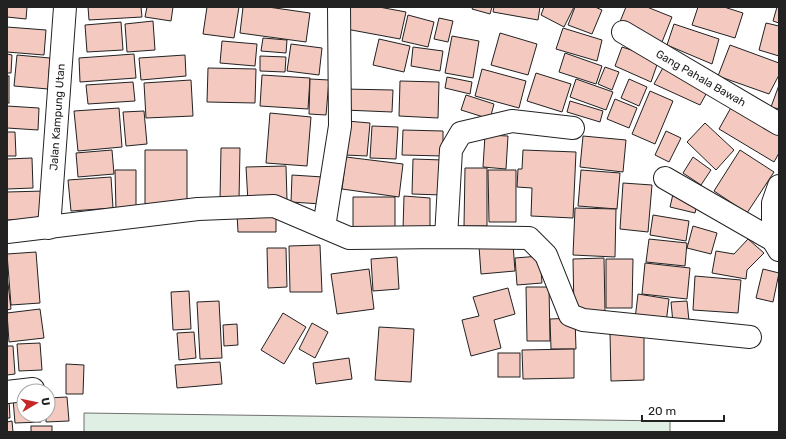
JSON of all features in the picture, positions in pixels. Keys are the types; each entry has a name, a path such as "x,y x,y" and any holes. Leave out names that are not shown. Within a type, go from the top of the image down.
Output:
{"street":[{"name":"Jalan Kampung Utan","path":"49,228 65,7"},
{"path":"324,227 340,126 334,8"},
{"name":"Gang Pahala Bawah","path":"623,32 779,124"},
{"path":"446,236 451,150 461,133 512,121 573,128"},
{"path":"665,178 776,245"},
{"path":"776,245 773,203 779,186"},
{"path":"7,232 49,228 198,208 274,206 349,238 446,236 529,238 546,255 570,314 583,320 750,336"}],"green space":[{"path":"84,413 670,421 670,432 84,432"}],"building":[{"path":"7,7 27,7 26,19 7,17"},
{"path":"88,7 141,7 142,17 89,20"},
{"path":"147,7 173,7 171,21 145,17"},
{"path":"207,7 239,7 234,38 203,34"},
{"path":"243,7 268,7 310,13 306,42 240,33"},
{"path":"350,7 379,7 406,12 400,39 346,29"},
{"path":"473,7 492,7 490,14 472,9"},
{"path":"494,7 540,7 538,20 493,12"},
{"path":"544,7 574,7 564,27 541,15"},
{"path":"575,7 595,7 602,10 592,34 568,25"},
{"path":"626,7 647,7 672,17 662,42 619,24"},
{"path":"698,7 724,7 743,13 735,38 692,25"},
{"path":"777,7 779,7 779,23 773,21"},
{"path":"408,15 434,22 428,47 402,41"},
{"path":"439,18 453,21 448,42 434,39"},
{"path":"153,21 155,50 127,52 125,24"},
{"path":"121,22 123,50 87,52 85,25"},
{"path":"766,23 779,26 779,56 759,50"},
{"path":"674,24 719,39 712,64 667,45"},
{"path":"7,27 46,30 44,55 7,52"},
{"path":"563,28 602,40 597,61 556,49"},
{"path":"500,33 537,44 528,75 491,65"},
{"path":"452,36 479,41 473,78 445,73"},
{"path":"263,38 287,40 286,53 261,51"},
{"path":"379,39 410,46 404,72 373,65"},
{"path":"222,41 257,44 255,66 220,63"},
{"path":"291,44 322,48 319,75 287,71"},
{"path":"730,45 779,63 779,75 769,94 718,76"},
{"path":"413,47 443,51 440,71 411,66"},
{"path":"622,47 659,59 651,82 615,66"},
{"path":"565,53 602,66 596,84 559,72"},
{"path":"7,54 12,55 11,73 7,73"},
{"path":"134,54 136,78 80,82 79,58"},
{"path":"17,55 50,58 48,89 14,86"},
{"path":"185,55 186,76 141,80 139,58"},
{"path":"260,56 286,57 285,72 260,71"},
{"path":"665,64 710,87 700,105 654,84"},
{"path":"605,67 619,72 612,90 598,84"},
{"path":"208,68 256,69 255,103 207,102"},
{"path":"482,69 526,81 519,108 475,96"},
{"path":"536,73 571,84 562,112 527,101"},
{"path":"262,75 310,78 308,109 260,106"},
{"path":"7,76 9,76 9,103 7,103"},
{"path":"447,77 472,82 470,94 445,88"},
{"path":"310,79 329,80 326,115 309,114"},
{"path":"576,79 613,92 606,110 570,97"},
{"path":"629,79 647,87 639,106 621,98"},
{"path":"191,80 193,116 146,118 144,83"},
{"path":"400,81 439,82 438,118 399,116"},
{"path":"133,82 135,101 88,104 86,85"},
{"path":"779,85 779,109 771,107"},
{"path":"344,89 393,90 392,112 344,110"},
{"path":"650,91 673,101 655,144 632,134"},
{"path":"466,95 494,104 490,119 461,110"},
{"path":"615,99 637,108 629,128 607,119"},
{"path":"570,101 603,111 600,122 567,112"},
{"path":"733,104 779,131 779,153 774,162 719,129"},
{"path":"7,106 39,108 38,130 7,128"},
{"path":"119,108 122,147 78,151 74,111"},
{"path":"144,111 147,144 126,146 123,112"},
{"path":"270,113 311,117 307,166 266,163"},
{"path":"347,121 370,123 367,156 345,155"},
{"path":"705,123 734,150 716,170 687,142"},
{"path":"372,126 398,127 396,159 370,158"},
{"path":"403,130 443,131 443,156 402,155"},
{"path":"666,131 681,138 669,162 655,155"},
{"path":"7,132 15,132 16,156 7,156"},
{"path":"485,135 508,136 506,169 483,167"},
{"path":"583,136 626,140 623,172 580,167"},
{"path":"221,148 240,148 239,200 220,200"},
{"path":"112,150 114,174 78,177 76,153"},
{"path":"145,150 187,150 187,203 145,204"},
{"path":"523,150 576,152 573,218 531,216 532,188 517,187 518,169 522,169"},
{"path":"740,150 774,172 747,213 714,191"},
{"path":"346,157 403,164 399,197 342,189"},
{"path":"693,157 711,170 701,185 683,173"},
{"path":"32,158 33,188 7,189 7,159"},
{"path":"413,159 443,160 442,195 412,194"},
{"path":"286,166 287,200 248,202 246,167"},
{"path":"465,168 487,168 487,226 464,226"},
{"path":"115,170 136,170 136,210 116,210"},
{"path":"488,170 516,170 516,222 489,222"},
{"path":"581,170 620,173 617,209 578,206"},
{"path":"292,175 323,177 321,204 291,202"},
{"path":"111,177 113,208 71,211 68,180"},
{"path":"623,183 652,185 648,232 620,229"},
{"path":"45,191 46,219 7,220 7,192"},
{"path":"673,194 698,200 695,213 670,207"},
{"path":"404,196 430,198 430,229 403,229"},
{"path":"353,197 395,197 395,233 353,234"},
{"path":"575,208 616,209 615,257 573,255"},
{"path":"276,213 276,232 238,232 237,214"},
{"path":"653,215 689,221 686,241 650,235"},
{"path":"693,226 717,233 711,254 687,248"},
{"path":"649,239 687,243 685,266 646,262"},
{"path":"748,239 764,253 747,270 746,279 712,273 716,251 734,254"},
{"path":"513,244 515,271 481,274 479,246"},
{"path":"320,245 322,292 290,292 289,246"},
{"path":"267,248 286,248 287,287 268,288"},
{"path":"36,252 40,303 11,305 7,254"},
{"path":"540,256 542,283 517,285 515,258"},
{"path":"397,257 399,289 373,291 371,259"},
{"path":"604,258 605,312 574,312 573,259"},
{"path":"606,259 633,259 632,308 606,308"},
{"path":"645,263 690,268 687,299 642,294"},
{"path":"369,269 374,309 337,314 331,274"},
{"path":"763,269 779,273 773,302 756,298"},
{"path":"7,275 11,309 7,310"},
{"path":"695,276 741,280 738,313 693,310"},
{"path":"526,287 549,287 550,341 527,341"},
{"path":"508,288 515,314 494,320 501,348 471,356 462,320 479,316 473,297"},
{"path":"189,291 191,329 173,330 171,292"},
{"path":"638,294 669,299 666,323 635,319"},
{"path":"219,301 222,358 200,359 197,302"},
{"path":"687,301 689,321 673,323 671,302"},
{"path":"40,309 44,338 9,342 7,313"},
{"path":"283,313 306,327 284,364 261,350"},
{"path":"575,318 576,349 551,349 550,319"},
{"path":"312,323 328,332 315,358 299,349"},
{"path":"237,324 238,345 224,346 223,325"},
{"path":"379,327 414,329 411,382 375,380"},
{"path":"644,331 644,380 611,381 610,332"},
{"path":"194,332 196,358 179,360 177,333"},
{"path":"40,343 42,370 19,371 17,344"},
{"path":"7,346 13,346 15,374 7,375"},
{"path":"574,349 574,378 523,379 522,350"},
{"path":"498,353 520,353 520,377 498,377"},
{"path":"349,358 352,379 316,384 313,363"},
{"path":"220,362 222,384 177,388 175,365"},
{"path":"66,364 84,365 83,394 66,394"},
{"path":"67,397 69,421 56,422 56,398"},
{"path":"13,399 16,399 16,423 15,423"},
{"path":"7,400 9,400 10,418 7,418"},
{"path":"12,421 13,432 7,432 7,422"},
{"path":"31,426 52,426 52,432 31,432"}]}
